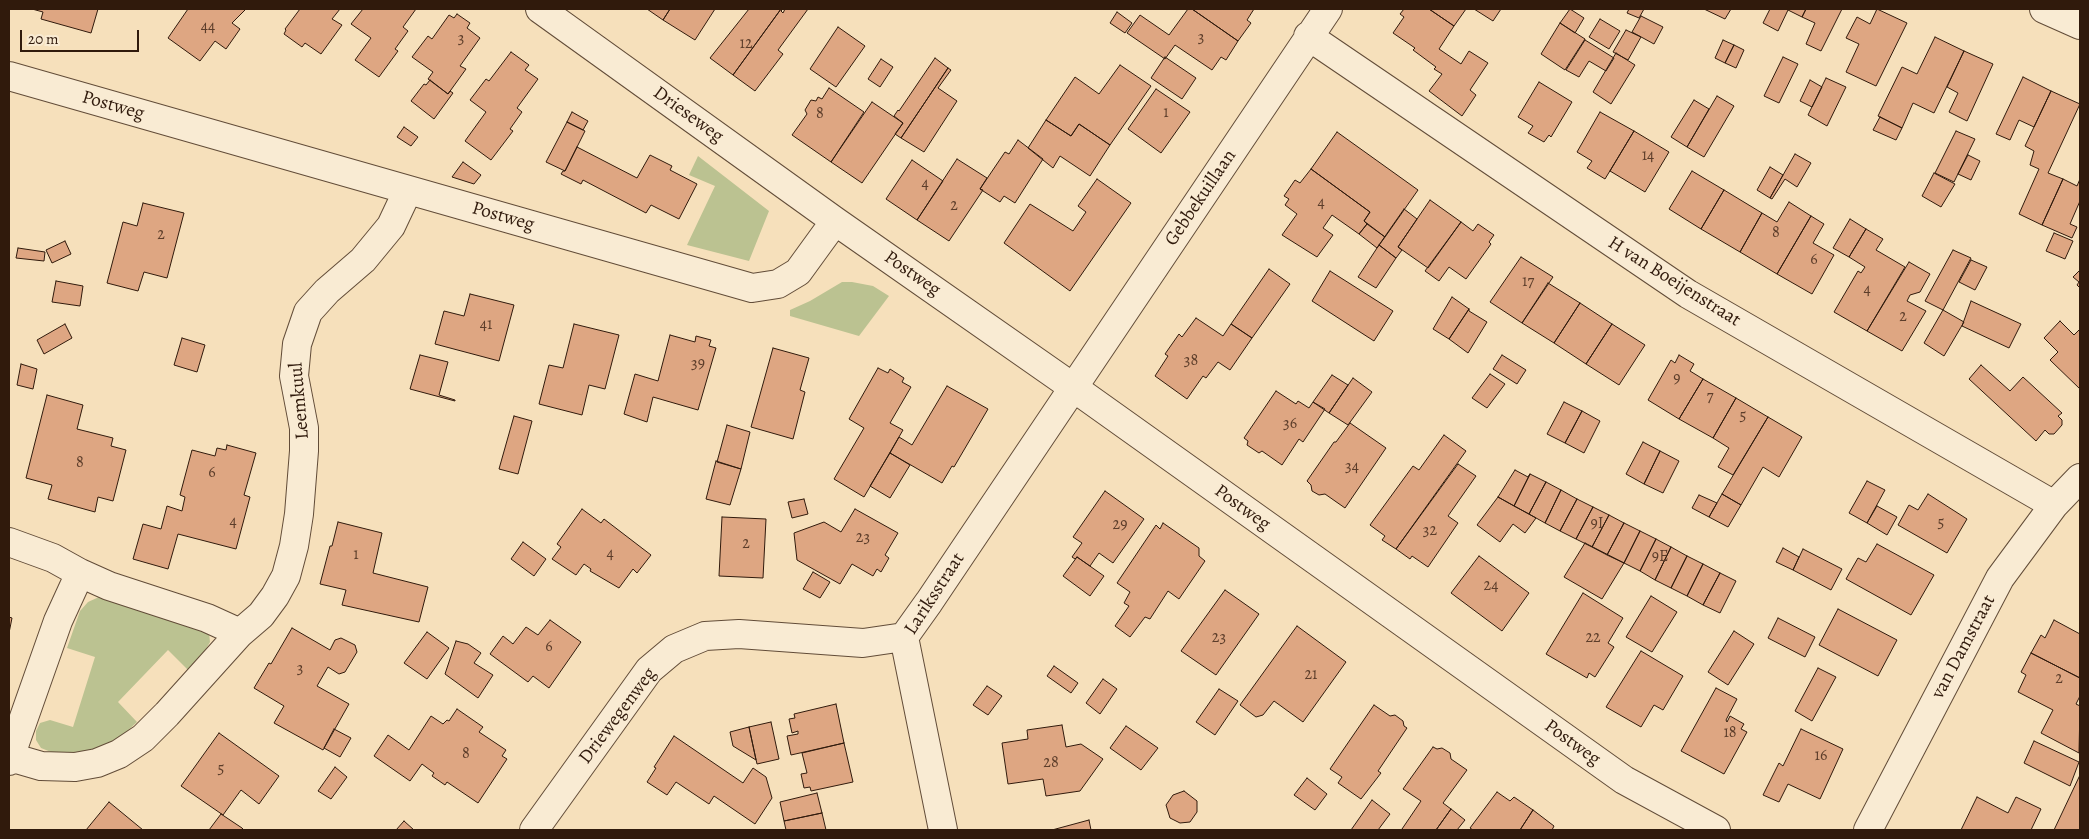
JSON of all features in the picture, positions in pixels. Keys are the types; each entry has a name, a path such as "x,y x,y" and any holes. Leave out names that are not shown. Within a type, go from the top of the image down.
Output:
{"street":[{"name":"Drieseweg","path":"540,9 835,221"},
{"name":"Gebbekuillaan","path":"1074,388 1308,36 1328,9"},
{"path":"2044,9 2080,25"},
{"name":"H van Boeijenstraat","path":"1308,36 1688,294 2054,505"},
{"name":"Postweg","path":"9,76 752,288 778,284 798,272 835,221 1074,388 1624,780 1716,830"},
{"name":"Leemkuul","path":"80,573 58,621 9,759 41,766 75,767 97,763 119,754 143,738 168,714 240,633 261,616 286,576 294,546 299,514 304,428 294,376 297,344 308,312 327,291 363,260 391,226 408,190"},
{"name":"Lariksstraat","path":"943,830 904,637 1074,388"},
{"name":"van Damstraat","path":"1868,830 2000,578 2054,505 2080,478"},
{"path":"9,542 53,558 109,586 207,618 240,633"},
{"name":"Driewegenweg","path":"534,830 650,670 674,649 705,636 739,634 863,643 904,637"}],"green space":[{"path":"698,156 769,211 749,261 687,245 715,186 689,175"},
{"path":"842,282 873,286 889,296 859,336 790,316 790,310 810,301"},
{"path":"110,596 209,633 210,642 199,661 188,670 168,650 118,702 137,722 124,734 99,749 88,753 62,754 41,748 36,740 36,731 40,723 50,720 73,727 95,657 67,648 80,611 88,602 99,597"}],"building":[{"path":"32,9 98,9 91,33 41,19 43,12"},
{"path":"188,9 246,9 232,23 240,29 226,49 215,41 200,61 168,38"},
{"path":"300,9 340,9 332,19 342,25 321,54 305,43 302,47 284,34 285,29"},
{"path":"363,9 416,9 403,27 408,31 395,49 398,51 379,77 355,60 371,38 351,24"},
{"path":"647,9 670,9 663,20"},
{"path":"670,9 715,9 695,40 663,20"},
{"path":"749,9 781,9 733,75 710,58"},
{"path":"781,9 783,9 781,11 783,13 785,9 808,9 778,50 783,54 755,91 733,75"},
{"path":"1188,9 1192,9 1238,41 1226,60 1221,57 1212,70 1175,45 1165,59 1127,33 1140,15 1169,35"},
{"path":"1192,9 1254,9 1247,20 1251,23 1238,41"},
{"path":"1404,9 1429,9 1454,26 1439,49 1461,64 1469,51 1488,63 1470,90 1476,95 1462,116 1429,91 1442,74 1434,69 1436,67 1413,50 1415,48 1393,33 1404,17 1400,14"},
{"path":"1429,9 1466,9 1454,26"},
{"path":"1474,9 1501,9 1493,21"},
{"path":"1570,9 1584,18 1575,33 1560,23"},
{"path":"1629,9 1644,9 1639,18 1627,13"},
{"path":"1704,9 1731,9 1725,19"},
{"path":"1770,9 1806,9 1802,17 1788,10 1778,31 1763,23"},
{"path":"1806,9 1842,9 1821,51 1806,44 1815,23 1802,17"},
{"path":"1877,9 1907,23 1876,86 1846,72 1859,44 1846,38 1857,17 1870,24"},
{"path":"1117,12 1132,23 1125,33 1110,23"},
{"path":"457,14 470,23 467,28 480,38 460,66 466,69 448,94 428,79 433,72 412,57 428,36 432,39 449,15 454,18"},
{"path":"1641,16 1663,27 1654,44 1632,32"},
{"path":"1600,19 1620,31 1609,49 1589,37"},
{"path":"1560,23 1585,39 1565,70 1541,54"},
{"path":"838,27 865,46 836,87 810,69"},
{"path":"1626,30 1641,37 1628,60 1613,52"},
{"path":"1935,37 1964,51 1934,113 1913,103 1902,128 1878,116 1902,67 1917,74"},
{"path":"1585,40 1614,58 1606,71 1589,61 1579,77 1566,70"},
{"path":"1723,40 1734,45 1725,63 1715,58"},
{"path":"1734,45 1744,50 1736,68 1725,63"},
{"path":"1964,51 1993,64 1967,121 1949,112 1958,93 1947,87"},
{"path":"511,52 529,65 525,70 538,79 517,108 522,112 510,129 513,131 491,160 465,141 486,112 470,100 486,79 489,81"},
{"path":"1616,53 1635,65 1611,104 1593,92"},
{"path":"1165,57 1196,78 1182,99 1151,78"},
{"path":"1783,57 1798,64 1779,103 1764,96"},
{"path":"935,58 948,68 901,138 895,134 903,123 894,116"},
{"path":"881,59 893,67 880,87 868,79"},
{"path":"1120,65 1151,86 1110,145 1079,124 1071,136 1046,120 1075,77 1099,94"},
{"path":"948,68 951,70 938,88 957,101 924,152 901,138"},
{"path":"2023,77 2051,91 2034,127 2019,120 2010,140 1996,134"},
{"path":"1826,78 1846,87 1827,126 1808,115"},
{"path":"430,80 448,94 450,91 453,93 434,119 411,101 424,84 426,85"},
{"path":"1810,80 1822,87 1812,107 1800,101"},
{"path":"1539,82 1572,102 1551,137 1549,135 1544,142 1528,133 1533,126 1518,117"},
{"path":"829,88 864,112 831,162 792,135 807,114 805,110 811,100 816,101 818,97 822,99"},
{"path":"1156,89 1190,112 1161,153 1128,129"},
{"path":"2051,91 2080,104 2048,173 2063,179 2042,225 2019,214 2039,169 2030,165 2034,151 2025,146"},
{"path":"1717,96 1734,106 1704,157 1687,147"},
{"path":"1694,100 1709,109 1687,147 1671,137"},
{"path":"872,102 903,123 862,183 831,162"},
{"path":"572,112 588,121 583,130 567,122"},
{"path":"1600,112 1634,131 1605,179 1587,168 1592,161 1577,152"},
{"path":"1880,117 1902,128 1896,140 1873,130"},
{"path":"1046,120 1071,136 1079,124 1110,145 1090,176 1060,156 1053,168 1028,148"},
{"path":"567,122 585,131 565,171 546,162"},
{"path":"404,127 418,137 411,146 397,137"},
{"path":"1634,131 1669,152 1645,192 1610,171"},
{"path":"1956,131 1975,139 1954,182 1935,173"},
{"path":"1337,132 1418,190 1385,237 1364,221 1370,212 1311,169"},
{"path":"1018,140 1043,159 1015,203 1004,196 1000,202 980,189 1005,152 1009,154"},
{"path":"577,147 637,178 650,155 672,166 670,170 697,184 679,219 651,205 646,213 583,180 581,184 561,174 565,171"},
{"path":"1795,154 1811,163 1797,187 1785,179 1772,199 1770,198"},
{"path":"1968,155 1980,161 1971,180 1958,174"},
{"path":"957,159 987,178 980,189 983,190 949,241 917,220"},
{"path":"912,160 943,181 917,220 886,199"},
{"path":"463,162 481,175 474,184 452,177"},
{"path":"1770,167 1783,175 1770,198 1757,190"},
{"path":"1311,169 1370,212 1364,221 1367,224 1359,234 1332,215 1323,228 1333,235 1317,257 1282,235 1297,214 1285,205 1289,199 1284,196 1295,180 1300,183"},
{"path":"1692,171 1724,190 1701,229 1669,209"},
{"path":"1934,173 1955,184 1941,207 1922,196"},
{"path":"1097,179 1131,203 1070,291 1004,243 1030,204 1073,231 1086,212 1078,206"},
{"path":"2063,179 2077,186 2080,179 2080,201 2070,224 2077,227 2072,238 2042,225"},
{"path":"1724,190 1762,213 1740,252 1701,229"},
{"path":"1430,200 1461,222 1428,268 1398,247"},
{"path":"1789,202 1811,216 1777,274 1740,252 1762,213 1777,222"},
{"path":"143,203 184,213 167,278 144,272 138,291 107,283 123,222 137,226"},
{"path":"1404,209 1417,219 1398,247 1402,250 1396,258 1379,245"},
{"path":"1811,216 1824,224 1813,243 1834,255 1812,294 1777,274"},
{"path":"1850,219 1866,229 1849,257 1833,248"},
{"path":"1461,222 1473,231 1478,224 1494,235 1489,242 1491,244 1466,279 1449,267 1439,281 1425,271"},
{"path":"1367,224 1385,237 1377,248 1359,234"},
{"path":"1866,229 1883,239 1876,250 1905,267 1867,331 1834,312 1858,271 1861,273 1865,267 1849,257"},
{"path":"2054,233 2073,241 2065,259 2046,251"},
{"path":"65,241 71,254 52,263 46,250"},
{"path":"1379,245 1396,258 1376,288 1358,277"},
{"path":"18,248 45,252 44,261 16,258"},
{"path":"1953,250 1971,258 1943,310 1925,301"},
{"path":"1521,257 1553,277 1522,323 1490,302"},
{"path":"1971,260 1987,267 1975,290 1959,282"},
{"path":"1909,262 1930,274 1920,292 1910,295 1907,301 1926,311 1902,351 1867,331"},
{"path":"1269,269 1290,284 1252,338 1231,324"},
{"path":"2080,270 2080,288 2077,285 2079,282 2073,277"},
{"path":"1330,271 1393,311 1374,341 1312,301"},
{"path":"56,281 83,286 80,306 52,302"},
{"path":"1548,283 1580,303 1554,343 1522,323"},
{"path":"470,294 514,305 499,361 435,344 444,311 464,316"},
{"path":"1452,297 1469,309 1449,339 1433,329"},
{"path":"1971,301 2021,324 2009,348 1962,326"},
{"path":"1580,303 1612,324 1586,364 1554,343"},
{"path":"1469,309 1469,311 1487,322 1468,353 1449,339"},
{"path":"1943,310 1964,322 1944,356 1924,343"},
{"path":"1196,318 1223,336 1231,324 1252,338 1230,370 1218,362 1206,378 1203,376 1187,399 1155,376 1168,356 1165,354 1179,334 1182,337"},
{"path":"2060,321 2074,335 2080,329 2080,389 2050,360 2058,352 2044,338"},
{"path":"65,324 72,338 44,354 37,340"},
{"path":"574,324 619,335 605,389 589,385 582,415 539,404 549,365 563,368"},
{"path":"1612,324 1645,345 1619,385 1586,364"},
{"path":"670,335 695,342 696,336 711,340 709,346 716,348 698,410 653,397 647,422 624,414 635,374 658,381"},
{"path":"182,338 205,345 197,372 174,365"},
{"path":"773,348 809,358 800,390 805,392 793,439 751,427"},
{"path":"420,355 448,362 439,395 455,401 410,389"},
{"path":"1502,355 1526,370 1517,384 1493,369"},
{"path":"1679,355 1694,364 1690,371 1703,379 1679,419 1648,400 1671,360 1675,363"},
{"path":"21,364 37,369 33,389 17,385"},
{"path":"1981,365 2010,391 2023,377 2062,413 2058,416 2062,420 2062,425 2054,434 2049,434 2045,430 2036,441 1969,379"},
{"path":"878,368 888,373 890,369 904,378 902,382 911,387 890,423 903,430 864,497 834,479 864,428 849,419"},
{"path":"1490,374 1505,384 1487,408 1472,398"},
{"path":"1332,375 1348,385 1329,413 1313,402"},
{"path":"1353,378 1372,392 1348,425 1329,413"},
{"path":"1703,379 1736,398 1713,438 1679,419"},
{"path":"947,386 988,409 954,467 952,466 942,483 890,453 899,437 912,445"},
{"path":"1276,391 1296,404 1298,401 1309,408 1313,402 1325,409 1303,442 1299,439 1282,465 1262,451 1259,453 1247,445 1248,441 1244,438"},
{"path":"47,395 83,405 77,429 113,438 111,446 126,450 113,501 98,497 95,512 48,499 52,485 26,478"},
{"path":"1736,398 1768,417 1733,475 1718,467 1729,448 1713,438"},
{"path":"1564,402 1582,411 1565,443 1547,434"},
{"path":"1582,411 1600,421 1584,453 1565,443"},
{"path":"514,416 532,421 518,474 499,469"},
{"path":"1768,417 1802,437 1779,477 1763,467 1741,505 1722,494"},
{"path":"1350,423 1386,448 1345,508 1325,494 1319,495 1312,491 1311,485 1307,481 1334,442 1336,442"},
{"path":"727,425 750,432 741,469 717,462"},
{"path":"1444,435 1466,451 1396,549 1382,540 1385,536 1370,525 1413,466 1419,470"},
{"path":"1643,442 1660,451 1644,484 1626,474"},
{"path":"227,445 256,453 244,495 250,497 236,549 178,534 168,569 133,559 143,524 161,529 167,506 182,511 185,497 180,495 192,450 215,456 217,448 226,450"},
{"path":"1660,451 1679,461 1663,493 1644,484"},
{"path":"890,453 910,465 890,498 870,486"},
{"path":"716,461 741,469 730,505 706,499"},
{"path":"1458,464 1476,476 1448,516 1458,523 1428,567 1412,556 1410,559 1396,549"},
{"path":"1515,470 1528,477 1530,474 1514,506 1498,497"},
{"path":"1530,474 1546,482 1529,514 1514,506"},
{"path":"1867,481 1885,490 1867,523 1849,513"},
{"path":"1546,482 1561,490 1545,523 1529,514"},
{"path":"1561,490 1577,499 1560,531 1545,523"},
{"path":"1105,491 1144,519 1113,563 1099,553 1090,566 1077,557 1075,559 1072,557 1082,543 1073,537"},
{"path":"1722,494 1741,505 1728,527 1709,517"},
{"path":"1928,494 1967,519 1947,553 1898,525 1909,505 1918,510"},
{"path":"1699,495 1717,503 1709,517 1692,508"},
{"path":"1498,497 1536,518 1525,533 1513,524 1500,542 1477,525"},
{"path":"804,499 808,514 792,518 788,502"},
{"path":"1577,499 1593,507 1576,539 1560,531"},
{"path":"1877,506 1897,517 1887,535 1867,523"},
{"path":"1593,507 1609,515 1592,547 1576,539"},
{"path":"582,509 601,523 604,519 651,555 637,573 633,569 619,588 590,571 591,569 584,564 576,575 552,559 561,547 557,544"},
{"path":"855,509 898,533 885,555 889,558 881,572 877,569 873,576 852,564 840,584 797,560 794,533 824,522 841,532"},
{"path":"1609,515 1624,523 1607,555 1592,547"},
{"path":"722,517 766,519 763,578 719,576"},
{"path":"338,522 382,533 373,573 428,587 419,622 342,605 346,590 320,584"},
{"path":"1163,523 1199,548 1199,556 1205,561 1179,599 1168,591 1150,619 1145,617 1130,637 1115,626 1129,606 1124,603 1130,592 1117,583 1156,525 1160,529"},
{"path":"1624,523 1640,531 1624,563 1607,555"},
{"path":"1640,531 1656,539 1640,571 1624,563"},
{"path":"1656,539 1671,547 1655,580 1640,571"},
{"path":"523,542 546,559 534,576 511,559"},
{"path":"1585,543 1624,563 1602,599 1564,577"},
{"path":"1877,544 1934,575 1911,615 1846,579 1858,558 1866,562"},
{"path":"1671,547 1687,556 1671,588 1655,580"},
{"path":"1783,548 1799,557 1793,570 1776,562"},
{"path":"1803,549 1842,569 1831,590 1793,570"},
{"path":"1479,556 1529,593 1502,631 1451,593"},
{"path":"1687,556 1703,564 1687,596 1671,588"},
{"path":"1077,557 1104,576 1090,596 1063,576"},
{"path":"1703,564 1720,573 1703,605 1687,596"},
{"path":"813,572 830,582 820,598 803,589"},
{"path":"1720,573 1736,581 1720,613 1703,605"},
{"path":"1225,590 1259,614 1216,675 1181,651"},
{"path":"1583,593 1623,618 1608,643 1614,647 1595,677 1589,673 1587,678 1546,654"},
{"path":"1651,596 1677,612 1652,652 1626,637"},
{"path":"1838,609 1897,640 1878,676 1819,645"},
{"path":"9,617 12,618 9,633"},
{"path":"1778,618 1815,637 1805,657 1768,638"},
{"path":"550,620 581,642 549,688 533,676 528,682 490,654 503,636 513,644 526,627 538,635"},
{"path":"2054,620 2080,634 2080,678 2031,653 2041,635 2045,638"},
{"path":"1297,626 1346,662 1303,722 1274,701 1263,715 1256,717 1240,705"},
{"path":"292,628 330,650 335,640 341,638 355,645 357,652 345,672 339,674 328,667 317,686 349,704 323,750 274,723 284,706 254,688 269,663 271,664"},
{"path":"1734,631 1754,644 1728,685 1708,672"},
{"path":"427,632 449,648 427,679 404,663"},
{"path":"456,641 468,644 481,653 474,663 493,675 478,698 445,674"},
{"path":"1641,651 1683,676 1663,710 1654,705 1641,727 1606,707"},
{"path":"2031,653 2080,678 2080,696 2076,704 2080,706 2079,753 2041,733 2053,710 2018,692 2026,675 2021,672"},
{"path":"1054,666 1078,683 1071,693 1047,676"},
{"path":"1818,668 1836,677 1812,721 1795,711"},
{"path":"1103,679 1117,689 1100,714 1086,703"},
{"path":"987,686 1002,696 988,715 973,705"},
{"path":"1716,688 1737,699 1726,720 1727,722 1730,716 1744,724 1741,729 1747,732 1724,774 1681,751"},
{"path":"1219,689 1238,701 1215,735 1196,722"},
{"path":"836,704 844,743 791,755 787,736 798,734 798,731 792,733 789,719 795,718 794,714"},
{"path":"1374,705 1390,716 1395,715 1403,721 1404,726 1407,728 1378,771 1381,773 1361,799 1338,783 1342,777 1330,769"},
{"path":"457,709 483,727 479,732 506,750 502,756 507,759 478,803 447,782 445,785 432,776 434,773 422,764 410,781 374,756 388,735 409,750 431,716 443,724 447,720 449,721"},
{"path":"771,722 779,759 757,764 749,727"},
{"path":"1062,725 1066,747 1081,744 1103,759 1080,791 1046,796 1043,779 1008,784 1002,743 1028,739 1027,730"},
{"path":"1126,726 1158,748 1141,770 1110,748"},
{"path":"749,727 756,760 733,746 730,732"},
{"path":"334,729 351,738 340,757 324,748"},
{"path":"1801,729 1843,749 1820,799 1788,784 1779,802 1763,795 1779,763 1783,766"},
{"path":"219,733 279,776 259,804 241,790 223,815 181,786"},
{"path":"674,736 743,783 753,768 766,777 772,798 755,824 714,796 709,804 676,782 667,795 647,782 656,768 654,767"},
{"path":"2034,741 2079,762 2070,786 2024,763"},
{"path":"844,743 853,782 811,791 810,787 804,788 801,774 807,773 802,753"},
{"path":"1433,747 1437,749 1442,748 1450,753 1451,759 1467,770 1443,803 1451,809 1436,830 1402,829 1421,801 1403,789"},
{"path":"335,767 347,777 331,799 318,791"},
{"path":"2080,775 2080,830 2054,830"},
{"path":"1307,778 1327,794 1315,810 1294,795"},
{"path":"1184,791 1197,801 1197,812 1190,822 1180,823 1170,818 1166,805 1173,795"},
{"path":"1497,792 1510,801 1514,797 1533,810 1520,830 1473,830 1470,828"},
{"path":"817,793 822,813 784,821 780,802"},
{"path":"1977,797 2008,813 2016,797 2041,809 2031,830 1961,830"},
{"path":"1372,800 1390,814 1378,830 1351,830"},
{"path":"109,802 143,830 86,830"},
{"path":"1451,809 1465,820 1457,830 1436,830"},
{"path":"1533,810 1554,826 1552,830 1520,830"},
{"path":"822,813 826,830 786,830 784,821"},
{"path":"221,814 242,828 244,830 209,830"},
{"path":"1089,820 1091,830 1052,830"},
{"path":"404,821 414,830 396,830"}]}
